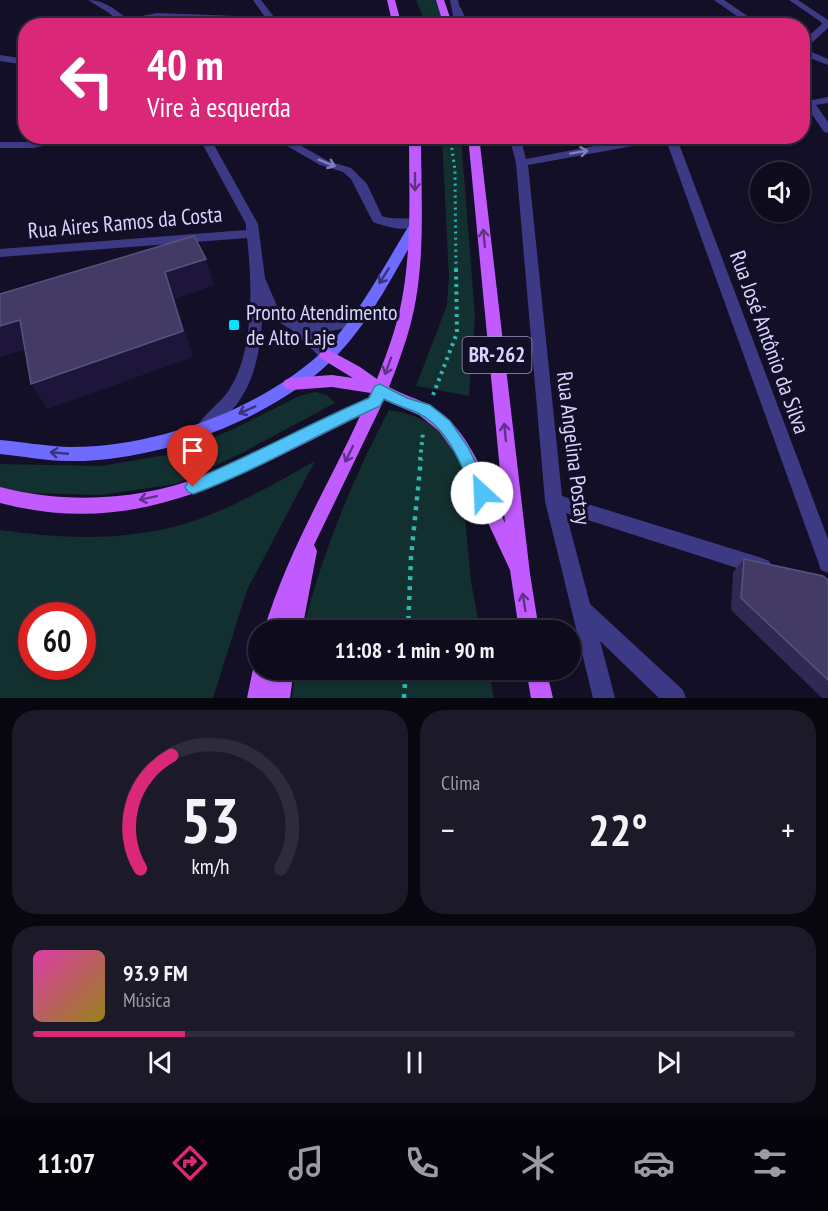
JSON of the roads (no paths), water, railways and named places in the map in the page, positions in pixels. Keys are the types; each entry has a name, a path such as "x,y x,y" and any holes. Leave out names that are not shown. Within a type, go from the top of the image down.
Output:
{"main road":[{"path":"391,0 397,18"},
{"path":"440,0 446,18"},
{"path":"277,620 289,580 377,396 403,325 412,289 415,144"},
{"name":"BR-262","path":"474,144 520,574 527,620"},
{"path":"0,447 68,454 128,450 204,429 258,405 291,384 327,355 358,318 415,225"},
{"path":"327,355 355,371 377,396"},
{"path":"291,384 332,381 355,383 377,396 425,410 445,426 463,452 520,574"},
{"path":"0,495 51,506 81,507 111,505 177,492 209,482 246,465 377,396"},
{"path":"294,620 314,525"},
{"path":"258,698 260,680"},
{"path":"279,698 282,680"},
{"path":"530,698 532,680"},
{"path":"536,680 542,698"}],"street":[{"path":"257,0 270,18"},
{"path":"718,0 746,18"},
{"path":"98,2 120,18"},
{"path":"456,4 462,18"},
{"path":"150,18 157,16 214,18"},
{"path":"810,53 828,62"},
{"path":"0,58 18,61"},
{"path":"810,103 828,100"},
{"path":"810,109 828,130"},
{"path":"0,145 39,144"},
{"path":"204,429 236,394 247,369 253,344 258,277 252,224 207,144"},
{"path":"289,144 324,163 348,170 361,184 377,219 391,224 415,225"},
{"name":"Rua Angelina Postay","path":"516,144 522,163 554,501 604,698"},
{"path":"522,163 625,144"},
{"name":"Rua José Antônio da Silva","path":"672,144 828,564"},
{"name":"Rua Aires Ramos da Costa","path":"0,253 228,234 254,234"},
{"path":"258,277 274,312 288,324 310,328 334,326 358,318"},
{"path":"297,325 327,355"},
{"path":"554,501 782,573"},
{"path":"580,609 675,698"}],"lane":[{"path":"793,0 825,21 826,25 810,41"}],"place":[{"name":"Pronto Atendimento de Alto Laje","path":"234,325"}]}
